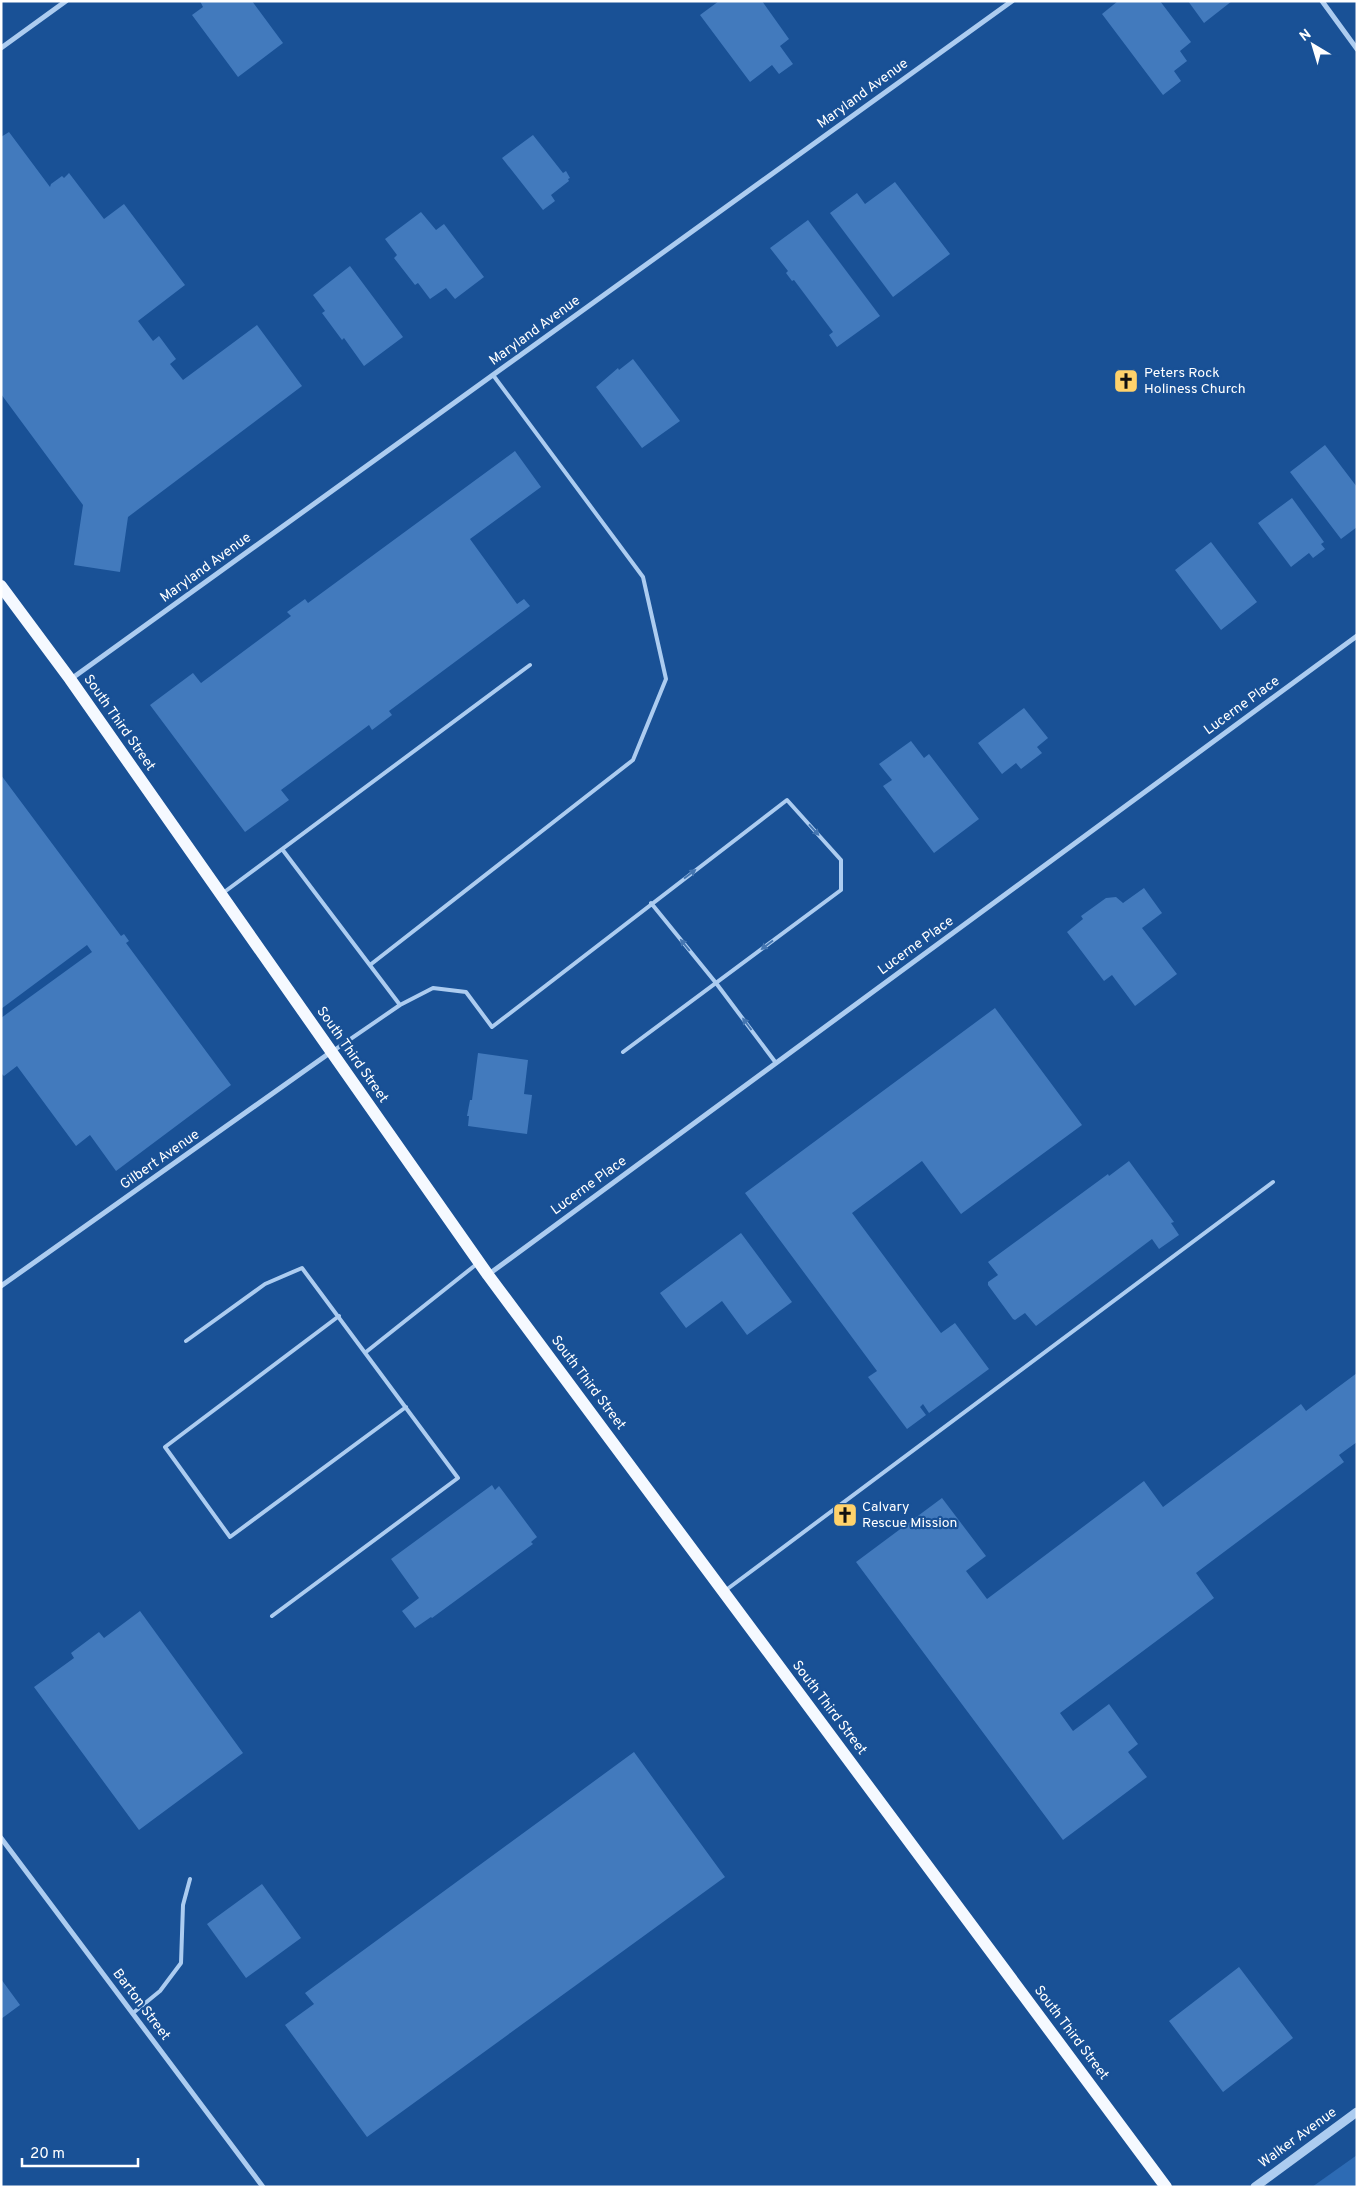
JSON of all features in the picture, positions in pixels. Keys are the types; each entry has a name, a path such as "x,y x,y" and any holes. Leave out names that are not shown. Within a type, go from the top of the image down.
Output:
{"main road":[{"name":"South Third Street","path":"1,586 70,679 488,1274 1166,2187"}],"street":[{"path":"1,48 66,1"},
{"name":"Maryland Avenue","path":"70,679 1012,1"},
{"path":"1322,1 1357,49"},
{"name":"Lucerne Place","path":"488,1274 1357,636"},
{"name":"Gilbert Avenue","path":"1,1286 331,1052"},
{"name":"Barton Street","path":"1,1838 263,2187"},
{"name":"Walker Avenue","path":"1255,2187 1357,2112"}],"lane":[{"path":"370,965 634,760 666,678 643,576 493,375"},
{"path":"221,895 530,665"},
{"path":"331,1052 400,1005 433,988 466,992 492,1027 787,800 841,860 841,890 623,1052"},
{"path":"282,849 400,1005"},
{"path":"651,903 716,983 776,1063"},
{"path":"724,1592 1273,1182"},
{"path":"366,1352 480,1262"},
{"path":"186,1341 265,1284 302,1268 458,1478 272,1616"},
{"path":"339,1316 164,1447 230,1536 406,1407"},
{"path":"133,2013 160,1992 181,1963 183,1905 190,1879"}],"shaded area":[{"path":"1357,2155 1357,2187 1312,2187"}],"building":[{"path":"200,1 252,1 283,43 238,77 192,15 203,7"},
{"path":"719,1 762,1 789,39 780,46 793,64 779,74 772,65 750,82 700,15"},
{"path":"1118,1 1160,1 1191,42 1180,51 1187,61 1174,71 1181,81 1163,95 1102,14"},
{"path":"1188,1 1232,1 1204,23"},
{"path":"9,132 50,187 51,184 62,176 64,178 69,173 104,219 124,204 185,285 138,321 153,341 159,336 176,359 170,364 183,380 257,325 302,386 128,517 120,572 74,565 83,505 1,394 1,137"},
{"path":"533,135 563,173 566,171 570,178 568,179 569,181 551,195 555,201 543,210 502,158"},
{"path":"895,182 950,254 893,297 830,213 857,193 865,204"},
{"path":"421,212 436,230 444,224 484,277 455,299 446,288 430,299 418,283 415,285 394,258 397,255 385,239"},
{"path":"808,220 880,316 837,347 829,335 833,332 794,280 792,281 786,273 788,271 770,248"},
{"path":"350,266 403,337 364,366 344,338 342,340 322,313 325,311 313,295"},
{"path":"633,359 680,421 642,448 596,387 618,368 619,370"},
{"path":"1325,445 1357,487 1357,527 1341,539 1290,472"},
{"path":"515,451 541,487 470,539 517,604 524,599 530,606 389,711 392,715 372,730 369,725 281,790 289,800 245,832 150,705 193,673 201,683 291,616 287,612 305,599 308,603"},
{"path":"1292,498 1324,542 1321,544 1325,549 1313,558 1309,553 1291,567 1258,523"},
{"path":"1211,542 1257,602 1221,630 1175,570"},
{"path":"1024,708 1048,738 1037,747 1042,753 1021,769 1016,763 1002,774 978,743"},
{"path":"911,741 924,758 929,754 979,819 934,853 883,786 892,780 879,764"},
{"path":"1,775 121,936 124,934 129,941 126,943 231,1085 116,1171 90,1135 76,1146 17,1066 4,1076 1,1073 1,1018 92,952 87,945 1,1009"},
{"path":"1144,888 1162,913 1142,928 1177,974 1135,1006 1112,975 1104,981 1067,932 1083,919 1081,916 1106,898 1116,897 1123,903"},
{"path":"995,1008 1082,1125 961,1214 922,1161 852,1213 941,1333 955,1323 989,1369 929,1413 923,1404 920,1407 926,1415 907,1429 868,1377 877,1371 745,1193"},
{"path":"478,1053 528,1060 524,1094 532,1095 527,1134 468,1126 469,1116 467,1116 470,1100 472,1100"},
{"path":"1129,1161 1174,1222 1171,1223 1179,1235 1159,1249 1152,1239 1036,1326 1025,1313 1015,1320 1013,1319 988,1285 988,1282 998,1275 988,1262 1108,1174 1109,1176"},
{"path":"741,1233 792,1302 747,1335 722,1301 686,1328 660,1293"},
{"path":"1357,1373 1357,1442 1339,1455 1344,1462 1196,1573 1214,1598 1060,1713 1073,1731 1109,1704 1138,1744 1128,1752 1147,1777 1063,1840 856,1562 942,1498 986,1556 966,1571 987,1599 1144,1481 1163,1507 1301,1404 1306,1411"},
{"path":"492,1485 495,1490 499,1486 537,1537 531,1542 533,1544 432,1618 415,1628 402,1611 419,1598 391,1559"},
{"path":"140,1611 243,1753 139,1830 34,1687 74,1658 71,1653 99,1632 104,1638"},
{"path":"634,1752 725,1877 367,2137 285,2025 314,2004 305,1993"},
{"path":"262,1884 301,1938 246,1978 207,1924"},
{"path":"1239,1967 1293,2038 1223,2092 1169,2021"},
{"path":"1,1979 20,2005 1,2019"}],"place":[{"name":"Peters Rock Holiness Church","path":"1126,381"},
{"name":"Calvary Rescue Mission","path":"845,1515"}]}
